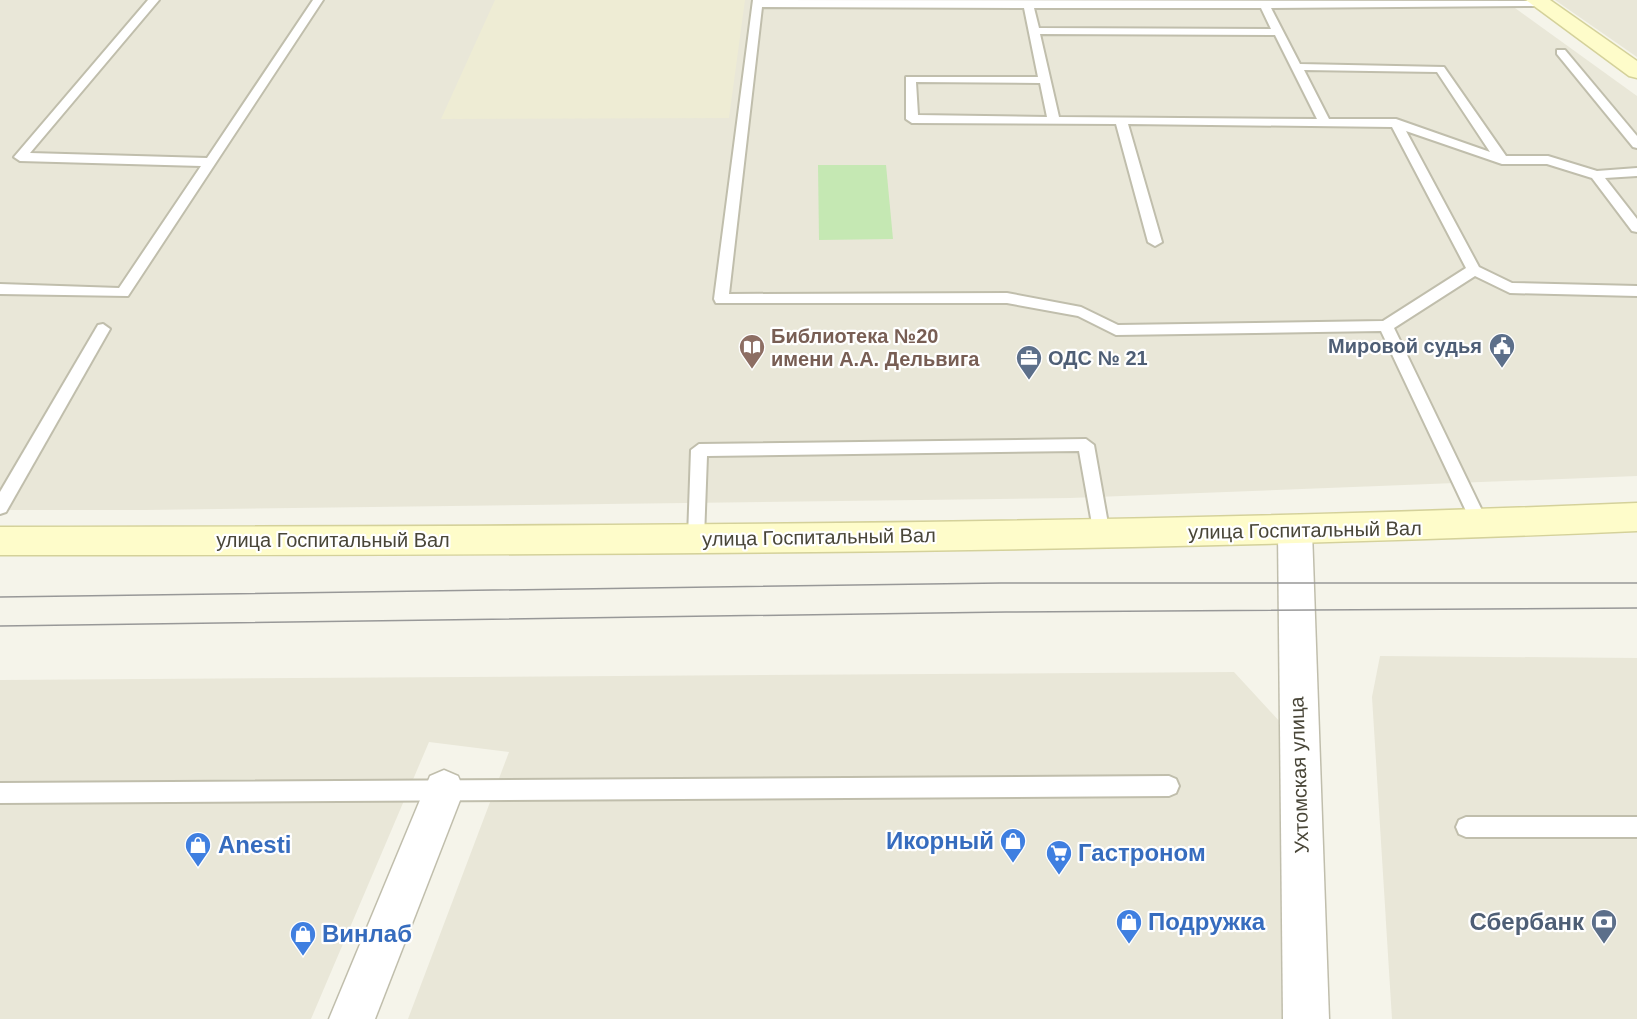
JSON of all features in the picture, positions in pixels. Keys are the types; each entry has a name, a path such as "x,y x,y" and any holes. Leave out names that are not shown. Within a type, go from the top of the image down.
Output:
{"main road":[{"path":"1538,1 1637,71"},
{"name":"улица Госпитальный Вал","path":"0,541 1102,534 1295,531 1637,517"}],"street":[{"name":"Ухтомская улица","path":"1295,531 1306,1019"},
{"path":"352,1019 444,790"}],"lane":[{"path":"154,0 20,157 212,162"},
{"path":"0,289 123,293 318,0"},
{"path":"1474,270 1386,326 1116,330 1081,312 1006,298 721,299 758,2 1264,4 1538,1"},
{"path":"1028,4 1054,121"},
{"path":"1264,4 1325,123"},
{"path":"1034,31 1279,32"},
{"path":"1561,52 1637,144"},
{"path":"1297,67 1440,69 1502,160"},
{"path":"1045,80 910,79 912,119 1396,123 1502,160 1548,160 1596,175 1637,172"},
{"path":"1121,121 1155,242"},
{"path":"1396,123 1474,270 1510,288 1637,291"},
{"path":"1596,175 1637,228"},
{"path":"1386,326 1481,525"},
{"path":"0,507 103,329"},
{"path":"696,538 699,450 1086,445 1102,534"},
{"path":"0,793 1169,786"},
{"path":"1466,827 1637,827"}],"shaded area":[{"path":"0,0 1504,0 1637,96 1637,476 1070,498 0,510"},
{"path":"495,0 745,0 729,118 441,119"},
{"path":"1555,0 1637,0 1637,57"},
{"path":"1380,656 1637,658 1637,1019 1392,1019 1372,697"},
{"path":"1234,672 1281,723 1286,1019 408,1019 509,752 429,742 311,1019 0,1019 0,680"}],"green space":[{"path":"818,165 886,165 893,239 819,240"}],"tram line":[{"path":"0,597 1001,583 1637,583"},
{"path":"0,626 1006,612 1637,608"}],"place":[{"name":"Мировой судья","path":"1502,369"},
{"name":"Библиотека №20 имени А.А. Дельвига","path":"752,370"},
{"name":"ОДС № 21","path":"1029,381"},
{"name":"Икорный","path":"1013,864"},
{"name":"Anesti","path":"198,868"},
{"name":"Гастроном","path":"1059,876"},
{"name":"Подружка","path":"1129,945"},
{"name":"Сбербанк","path":"1604,945"},
{"name":"Винлаб","path":"303,957"}]}
